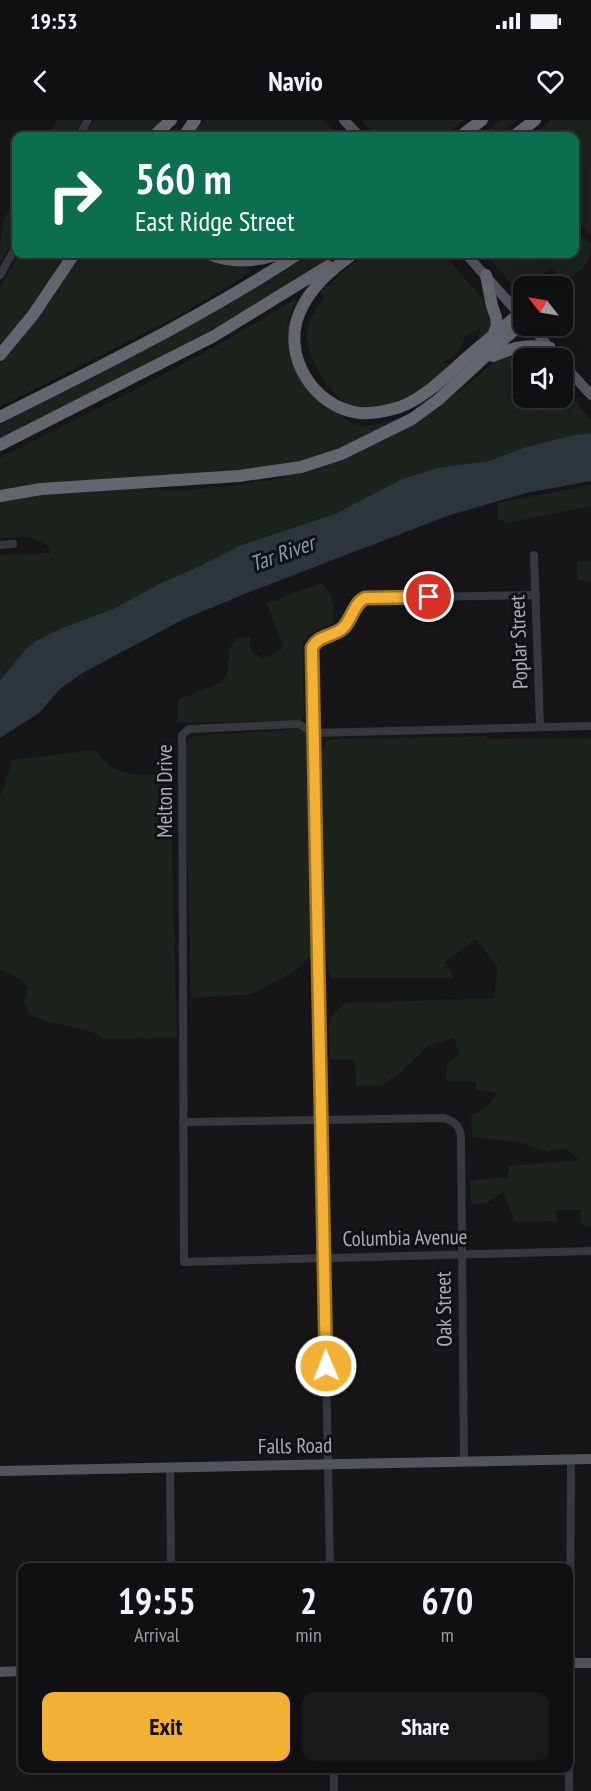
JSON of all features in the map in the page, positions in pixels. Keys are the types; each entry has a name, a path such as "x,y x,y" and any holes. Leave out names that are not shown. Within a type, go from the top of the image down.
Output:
{"highway":[{"path":"158,132 171,120"},
{"path":"466,132 482,120"},
{"path":"519,132 535,120"},
{"path":"0,355 33,315 71,258"},
{"path":"219,258 243,262 260,258"},
{"path":"0,417 124,354 264,276 292,258"},
{"path":"0,445 214,336 341,258"},
{"path":"348,258 329,272 317,285 302,308 295,330 296,357 303,375 321,395 347,410 368,413 409,403 445,377 493,336 513,324"},
{"path":"486,275 497,325 493,336"},
{"path":"0,496 41,489 239,476 301,467 341,454 412,418 438,400 483,360 513,328"},
{"path":"514,348 531,345 550,348"},
{"path":"483,360 513,348"}],"main road":[{"path":"344,120 355,132"},
{"path":"470,258 513,307"},
{"path":"539,336 550,348"},
{"path":"573,375 590,394"},
{"name":"Falls Road","path":"0,1471 591,1459"},
{"path":"573,1663 591,1663"},
{"path":"0,1672 18,1671"}],"street":[{"path":"0,275 12,254"},
{"path":"0,545 13,544"},
{"name":"Poplar Street","path":"534,555 540,727"},
{"path":"330,1563 312,648 321,638 343,627 358,602 365,598 536,595"},
{"name":"Melton Drive","path":"184,1262 182,735 189,729 299,724 314,733 591,726"},
{"name":"Oak Street","path":"321,1121 444,1118 454,1122 459,1128 461,1136 464,1462"},
{"path":"183,1122 321,1121"},
{"name":"Columbia Avenue","path":"184,1262 591,1251"},
{"path":"570,1563 571,1460"},
{"path":"170,1468 171,1563"},
{"path":"333,1773 334,1791"},
{"path":"569,1773 569,1791"}],"shaded area":[{"path":"57,120 82,120 75,132 50,132"},
{"path":"94,120 162,120 150,132 87,132"},
{"path":"204,120 323,120 335,132 194,132"},
{"path":"361,120 464,120 448,132 373,132"},
{"path":"501,120 517,120 502,132 485,132"},
{"path":"551,120 591,120 591,236 579,223 579,132 537,132"},
{"path":"11,208 12,242 0,265 4,221"},
{"path":"583,237 591,243 591,250 587,262 575,275 559,276 551,267 542,276 513,276 513,285 489,258 579,258 579,240"},
{"path":"17,258 63,258 37,303 0,351 0,287"},
{"path":"76,258 208,258 217,262 246,266 251,272 185,312 0,407 0,363 17,343"},
{"path":"304,258 331,258 255,305 129,374 0,440 0,424 197,321"},
{"path":"361,258 447,258 486,302 493,327 473,348 480,328 465,337 454,355 443,363 451,364 412,396 377,409 352,407 332,390 319,372 310,352 307,333 311,318 325,296 319,293"},
{"path":"295,299 297,302 293,306 287,325 295,315 291,352 338,411 352,423 365,426 407,415 362,439 293,463 241,471 0,492 0,458 187,362"},
{"path":"513,354 513,408 573,408 573,398 591,421 591,433 569,436 523,448 489,461 437,468 402,479 335,514 239,546 113,609 60,629 26,649 0,680 0,555 50,553 48,546 31,538 0,539 0,499 111,489 181,490 231,486 281,478 427,415 493,363"},
{"path":"591,485 591,506 508,523 498,519 497,503"},
{"path":"577,561 591,561 591,582 578,580"},
{"path":"321,583 333,601 333,623 309,634 303,641 304,715 302,720 177,723 178,700 222,682 227,674 231,645 236,639 250,637 251,651 262,658 273,655 283,647 267,603"},
{"path":"298,729 309,733 312,955 295,971 252,994 191,998 185,746 189,739 195,736"},
{"path":"487,736 488,742 490,739 591,738 591,1226 587,1227 580,1221 581,1210 556,1210 557,1221 515,1222 503,1192 487,1203 471,1204 470,1181 508,1177 509,1166 579,1160 565,1148 548,1152 519,1142 472,1137 471,1116 486,1107 497,1096 494,1092 476,1090 476,1082 446,1081 447,1065 459,1054 454,1038 429,1045 401,1072 381,1086 356,1086 355,1060 330,1059 329,1019 344,1003 495,998 497,966 476,939 445,962 454,978 331,978 327,965 321,752 326,741"},
{"path":"95,750 111,767 128,774 170,774 177,1038 105,1039 92,1032 42,1020 29,1013 24,1001 28,988 24,981 0,969 0,794 12,760"}],"water":[{"name":"Tar River","path":"591,433 591,481 526,493 450,515 184,619 84,672 61,688 39,713 0,738 0,680 26,649 36,641 60,629 113,609 239,546 335,514 402,479 437,468 489,461 523,448 569,436"}],"route":[{"path":"326,1366 312,648 321,638 343,627 358,602 365,598 429,597"}]}
